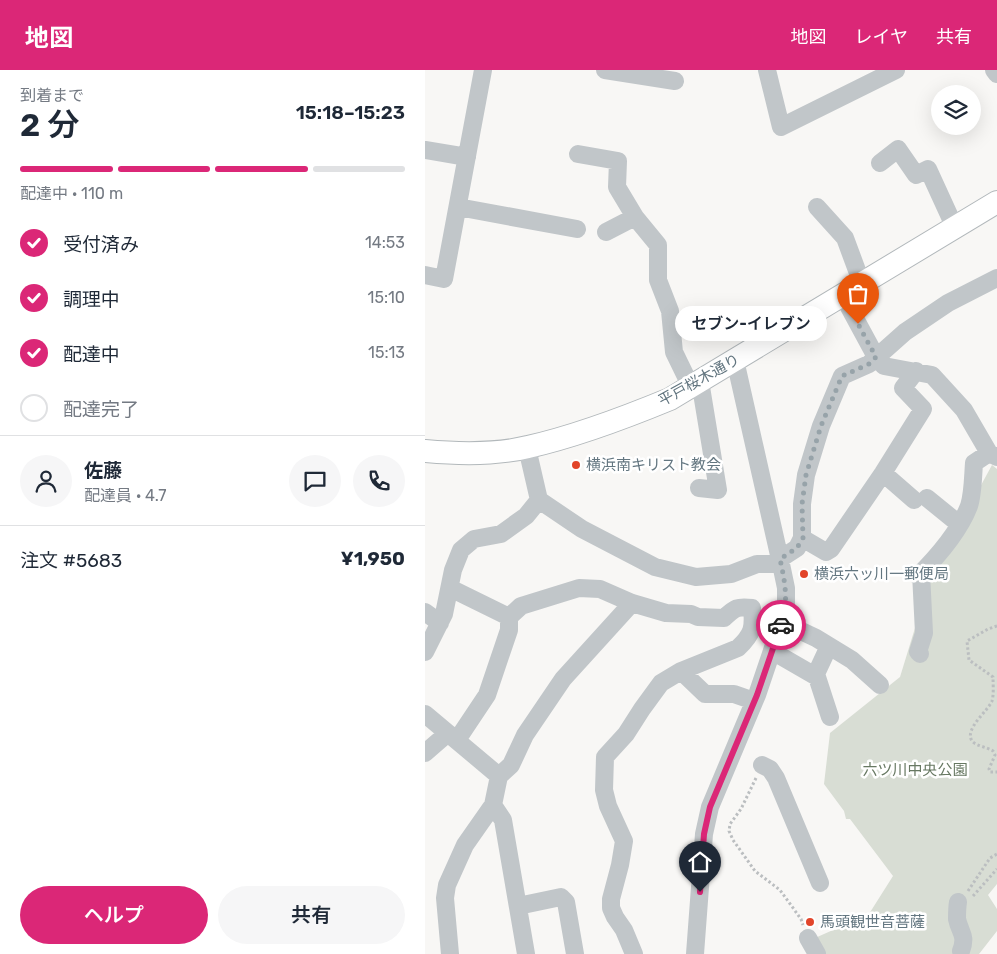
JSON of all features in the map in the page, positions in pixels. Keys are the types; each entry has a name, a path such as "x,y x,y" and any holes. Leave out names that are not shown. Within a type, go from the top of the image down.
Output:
{"main road":[{"name":"平戸桜木通り","path":"425,451 463,453 527,448 573,436 626,418 670,399 997,202"}],"street":[{"path":"425,275 444,279 483,70"},
{"path":"605,70 675,81"},
{"path":"767,70 781,127 896,70"},
{"path":"995,70 997,74"},
{"path":"880,162 898,149 916,175 928,169 955,228"},
{"path":"425,150 467,157"},
{"path":"578,154 618,161 617,187 635,217 658,245 658,280 670,311 674,352 696,384 718,490 699,488"},
{"path":"458,207 577,229"},
{"path":"817,207 845,238 862,284"},
{"path":"606,232 635,217"},
{"path":"527,448 539,500 582,529 655,567 696,577 731,574 757,564 781,561 797,548 803,538 802,504 806,475 821,426 842,376 869,364 905,332 948,303 997,278"},
{"path":"843,296 876,357 884,366 932,374 964,410 993,455 974,463 969,505 939,554 920,575 921,607 924,614 923,633 918,652 920,654"},
{"path":"695,954 704,834 710,807 754,701 782,622 786,604 786,588 781,561 735,360"},
{"path":"803,538 826,552 831,549 883,473 923,409 903,388 916,372"},
{"path":"883,473 959,524"},
{"path":"425,652 444,614 453,570 461,550 475,539 501,534 526,516 539,500"},
{"path":"450,588 509,617"},
{"path":"425,753 452,737 487,695 509,630 509,617 521,606 579,588 601,589 632,603 666,613 691,614 697,617 723,618 735,608 752,608 752,631 745,641 738,648 681,671 661,684 641,709 626,734 605,757 604,790 608,806 624,841 611,899 611,908 625,930 634,954"},
{"path":"450,954 445,898 447,885 465,845 493,805 499,776 511,765 525,735 563,679 632,603"},
{"path":"425,612 440,623"},
{"path":"782,622 816,638 853,660 880,685"},
{"path":"815,676 829,646"},
{"path":"772,651 815,676 830,717"},
{"path":"681,671 705,694 734,694 754,701"},
{"path":"425,714 499,776"},
{"path":"762,764 776,778 820,883"},
{"path":"493,805 503,820 526,954"},
{"path":"518,906 561,897 566,902 575,954"},
{"path":"957,907 959,926 964,936 961,950"},
{"path":"808,938 817,954"}],"path":[{"path":"997,626 967,641 969,660 993,678 992,700 973,728 970,734 971,740 993,751 995,755 989,769 990,772 997,772"},
{"path":"762,764 741,809 730,824 729,831 733,840 755,871 780,890 801,919 808,938"},
{"path":"957,907 973,886 990,858 997,854"},
{"path":"957,907 997,869"}],"green space":[{"name":"六ツ川中央公園","path":"992,465 997,469 997,884 988,895 997,909 997,931 979,954 825,954 815,938 833,930 862,925 893,876 850,819 846,819 844,811 824,784 830,733 900,677 930,579"}],"way so far":[{"path":"781,625 786,604 786,588 780,559 797,548 803,538 802,504 806,475 821,426 842,376 869,364 876,357 858,324"}],"place":[{"name":"セブン-イレブン","path":"858,324"},
{"name":"横浜南キリスト教会","path":"576,465"},
{"name":"横浜六ッ川一郵便局","path":"804,574"},
{"name":"馬頭観世音菩薩","path":"810,922"}],"route":[{"path":"700,892 704,834 710,807 757,695 781,625"}]}
